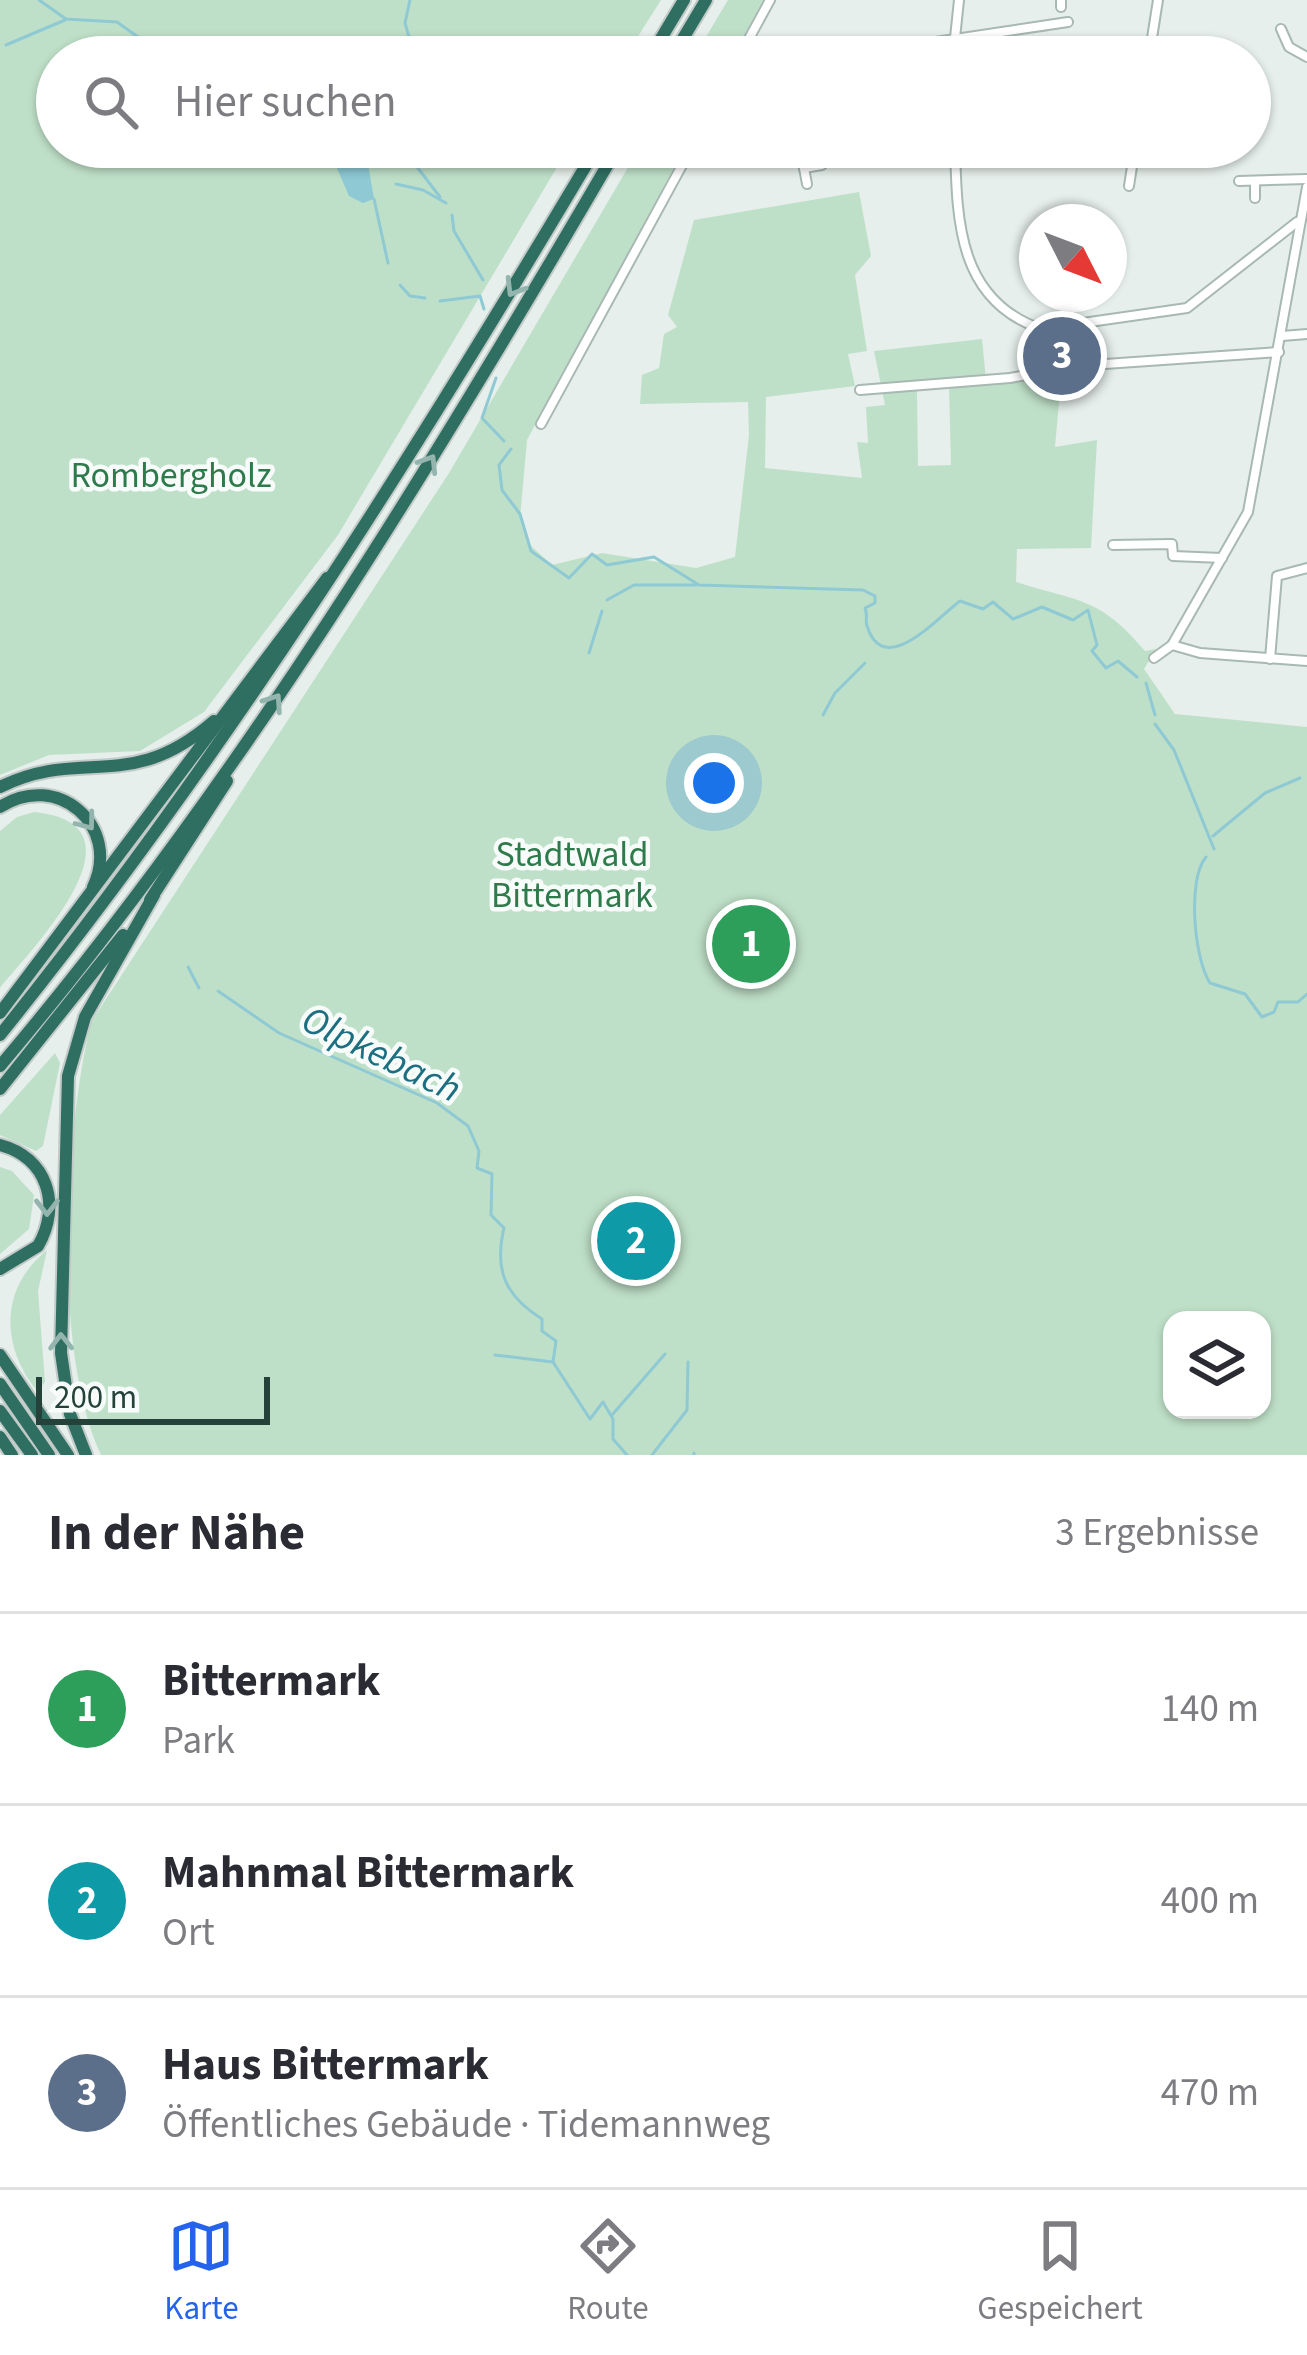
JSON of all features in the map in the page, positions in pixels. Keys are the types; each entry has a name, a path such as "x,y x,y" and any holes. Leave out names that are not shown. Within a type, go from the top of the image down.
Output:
{"highway":[{"path":"663,36 684,0"},
{"path":"685,36 706,0"},
{"path":"0,1035 118,886 360,538 584,168"},
{"path":"0,1066 242,751 607,168"},
{"path":"0,787 44,772 128,767 157,760 202,731 286,640"},
{"path":"0,1013 80,913 243,689"},
{"path":"0,1089 154,895 218,801 242,751"},
{"path":"0,807 22,796 52,795 79,808 91,822 102,864 80,913"},
{"path":"86,1455 70,1414 61,1353 68,1076 85,1017 154,895"},
{"path":"0,1144 23,1154 39,1169 51,1205 38,1246 0,1269"},
{"path":"0,1355 68,1455"},
{"path":"0,1384 49,1455"},
{"path":"0,1411 32,1455"},
{"path":"0,1437 13,1455"}],"street":[{"path":"750,36 770,0"},
{"path":"952,36 959,0"},
{"path":"1152,36 1158,0"},
{"path":"977,36 1068,22"},
{"path":"1281,29 1289,46 1307,57"},
{"path":"541,424 681,168"},
{"path":"804,168 807,184"},
{"path":"956,168 957,228 965,254 988,296 1041,329 1187,308 1298,222"},
{"path":"1130,185 1132,168"},
{"path":"1255,181 1255,197"},
{"path":"1154,658 1172,645 1248,512 1282,336 1307,183 1239,182"},
{"path":"1282,336 1307,334"},
{"path":"860,390 1010,378 1076,366 1279,352"},
{"path":"1113,545 1172,544 1173,556 1222,558"},
{"path":"1270,658 1277,576 1307,568"},
{"path":"1172,645 1200,653 1307,661"}],"green space":[{"name":"Rombergholz","path":"0,0 661,0 638,36 36,36 36,168 556,168 338,535 204,712 140,751 49,755 0,775"},
{"path":"728,0 763,0 744,36 707,36"},
{"name":"Stadtwald Bittermark","path":"628,168 674,168 527,440 520,518 531,546 552,565 602,553 696,568 735,557 749,435 748,402 640,404 642,375 659,368 664,334 677,327 668,315 694,220 859,192 871,256 855,275 867,351 848,354 855,386 766,397 765,468 862,478 857,442 868,443 866,407 885,405 874,351 982,339 986,380 1062,368 1055,447 1097,440 1091,548 1017,549 1016,582 1086,603 1114,620 1145,651 1156,649 1144,669 1175,714 1307,727 1307,1455 101,1455 85,1411 69,1301 69,1181 91,1022 449,473","holes":["949,386 951,465 918,466 917,391"]},
{"path":"34,812 69,821 84,839 85,863 56,919 0,988 0,831 17,817"},
{"path":"55,1053 60,1063 43,1146 36,1151 0,1135 0,1115"},
{"path":"0,1167 12,1171 34,1195 29,1229 0,1254"},
{"path":"47,1250 38,1291 45,1382 37,1391 16,1355 10,1318 20,1282"}],"water":[{"path":"337,168 369,168 374,199 363,203 349,196"}],"waterway":[{"path":"39,0 66,19 117,22 137,36"},
{"path":"409,36 405,23 410,0"},
{"path":"6,45 65,20"},
{"path":"418,168 440,197"},
{"path":"396,184 423,190 446,203"},
{"path":"374,199 388,263"},
{"path":"452,215 454,231 483,280"},
{"path":"400,285 410,296 425,298"},
{"path":"440,301 480,296 484,309"},
{"path":"496,378 482,418 504,441"},
{"path":"511,449 499,465 502,490 520,514 531,551 569,578 592,554 607,565 654,557 699,585 863,590 875,596 875,603 865,608 867,626 875,641 886,647 912,640 960,601 983,609 993,602 1013,619 1042,607 1073,620 1088,610 1097,645 1092,651 1106,668 1118,661 1137,677"},
{"path":"607,600 634,585 696,585"},
{"path":"589,653 602,611"},
{"path":"823,715 835,693 865,663"},
{"path":"1146,683 1155,715"},
{"path":"1155,724 1174,750 1214,849"},
{"path":"1213,836 1265,793 1300,778"},
{"path":"1206,857 1196,883 1195,919 1210,983 1245,994 1262,1017 1274,1012 1278,1002 1298,1002 1307,994"},
{"name":"Olpkebach","path":"188,967 199,988"},
{"name":"Olpkebach","path":"218,991 279,1033 437,1103 468,1126 479,1151 477,1168 492,1174 491,1215 504,1228 505,1281 519,1301 542,1319 542,1331 556,1341 553,1362 590,1419 603,1402 613,1419 613,1439 627,1455"},
{"path":"612,1415 665,1354"},
{"path":"495,1355 553,1362"},
{"path":"652,1455 687,1410 688,1362"}],"place":[{"name":"Haus Bittermark","path":"1062,356"},
{"name":"Bittermark","path":"751,944"},
{"name":"Mahnmal Bittermark","path":"636,1241"}]}
